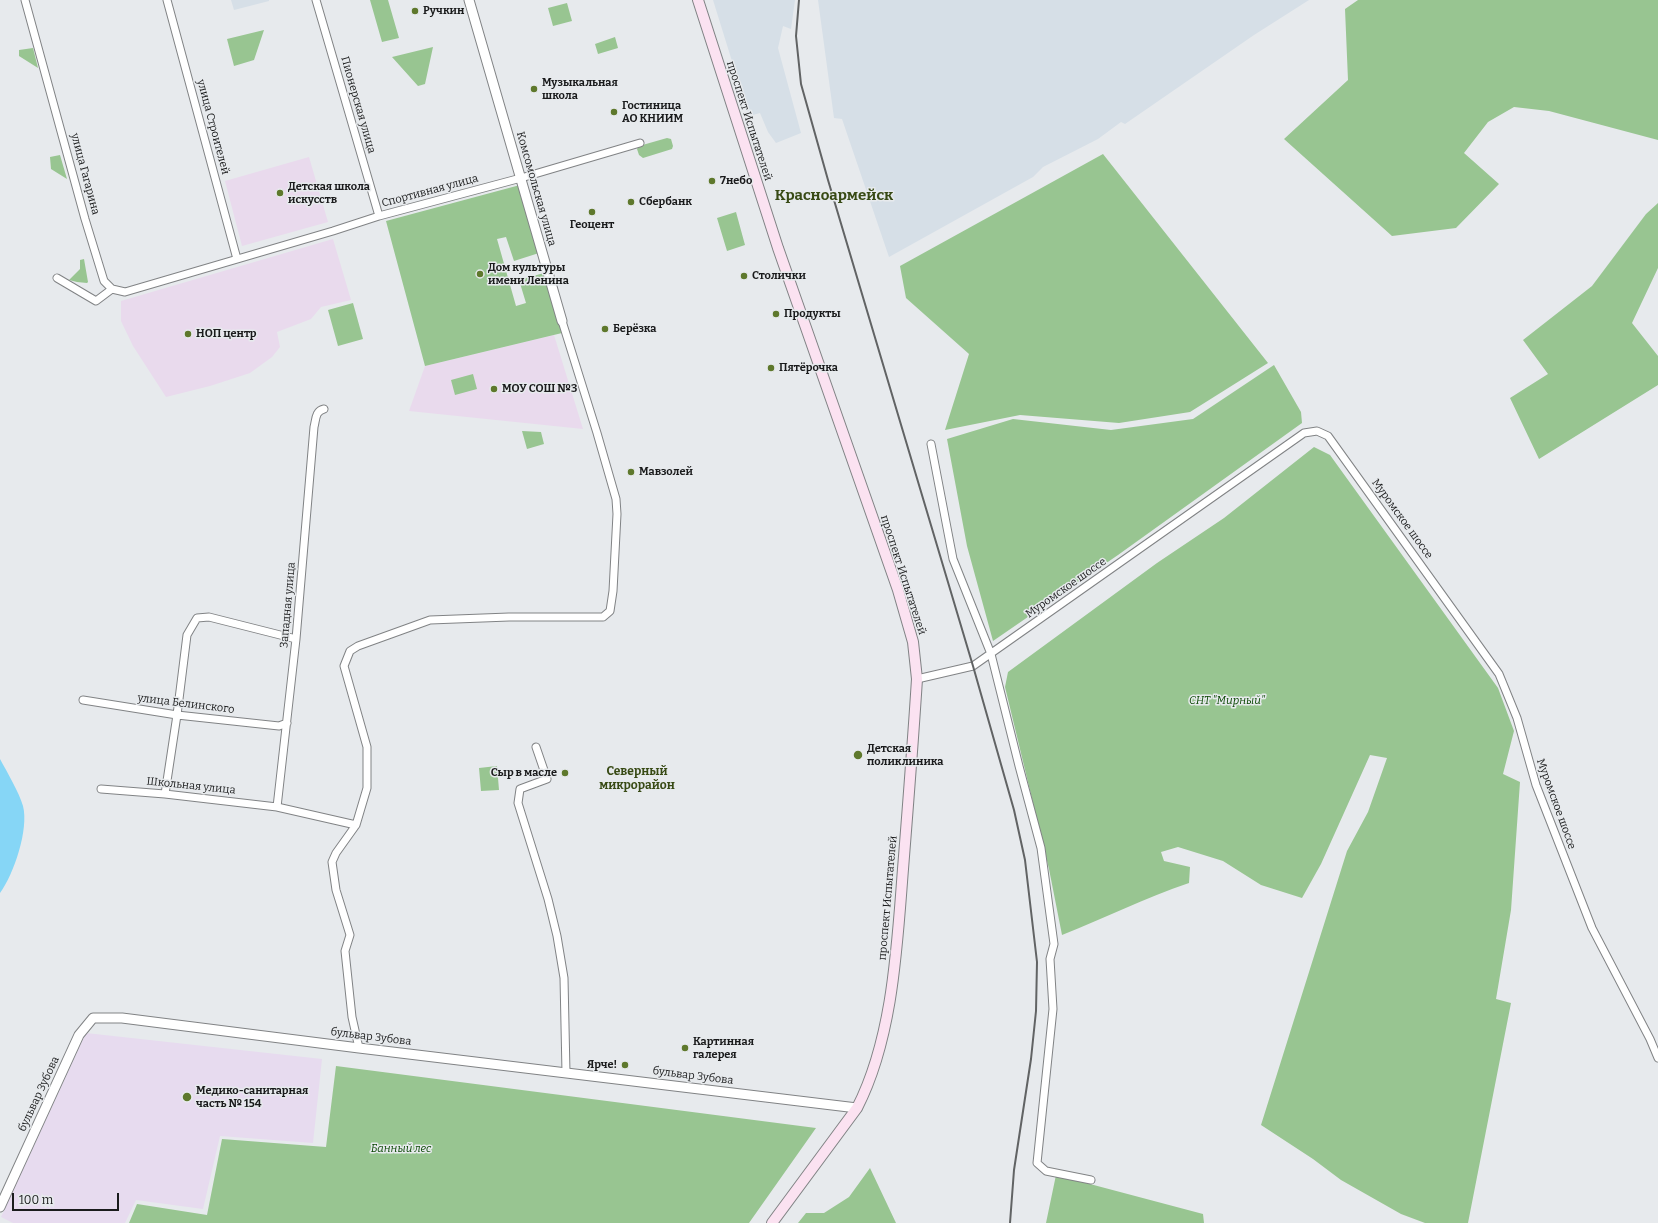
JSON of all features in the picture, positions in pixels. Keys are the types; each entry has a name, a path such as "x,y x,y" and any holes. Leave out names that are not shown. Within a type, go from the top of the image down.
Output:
{"main road":[{"name":"проспект Испытателей","path":"698,0 778,248 898,590 913,642 917,679 895,965 887,1014 875,1064 868,1087 857,1108 772,1223"}],"street":[{"name":"улица Гагарина","path":"25,0 87,226 104,281 112,289"},
{"name":"улица Строителей","path":"167,0 237,259"},
{"name":"Пионерская улица","path":"316,0 379,216"},
{"name":"Комсомольская улица","path":"359,1048 352,1017 345,951 350,936 336,890 332,862 336,853 356,825 367,788 367,747 344,666 350,651 358,646 430,620 509,617 603,617 610,611 613,591 617,514 616,500 562,321 469,0"},
{"name":"Спортивная улица","path":"112,289 125,292 333,232 379,216 520,178 640,143"},
{"path":"57,278 96,301 112,289"},
{"name":"Западная улица","path":"277,807 296,639 314,427 317,414 320,410 324,409"},
{"name":"Муромское шоссе","path":"917,679 973,666 1304,433 1317,431 1328,436 1499,674 1518,718 1536,785 1592,928 1650,1039 1658,1058"},
{"path":"931,444 953,559 992,654 1019,766 1041,848 1054,944 1050,959 1053,1009 1036,1163 1046,1171 1091,1180"},
{"path":"165,794 178,715 187,635 197,618 209,617 296,639"},
{"name":"улица Белинского","path":"82,700 178,715 279,726 287,723"},
{"path":"536,747 547,779 520,789 518,803 548,898 557,936 564,978 566,1073"},
{"name":"Школьная улица","path":"101,789 165,794 277,807 356,825"},
{"name":"бульвар Зубова","path":"0,1207 79,1035 93,1018 122,1018 857,1108"}],"shaded area":[{"path":"231,0 269,0 269,1 234,10"},
{"path":"713,0 795,0 791,29 783,26 778,48 801,133 776,143 768,132 760,113 749,116"},
{"path":"818,0 1309,0 1254,35 1125,124 1121,122 1098,139 1043,167 1033,177 889,257 842,119 834,118"},
{"path":"309,157 328,222 242,246 225,181"},
{"path":"333,239 351,300 321,307 311,319 277,332 280,347 272,357 250,373 210,386 166,397 133,346 121,321 121,301"},
{"name":"МОУ СОШ №3","path":"554,335 583,429 409,411 425,366"},
{"name":"Медико-санитарная часть № 154","path":"86,1033 322,1059 313,1143 220,1136 203,1209 136,1200 125,1223 13,1223 1,1217"}],"green space":[{"path":"370,0 388,0 399,38 382,42"},
{"path":"1358,0 1658,0 1658,140 1549,111 1514,107 1488,122 1464,153 1499,184 1456,228 1392,236 1284,139 1348,80 1345,9"},
{"path":"567,3 572,21 553,26 548,8"},
{"path":"264,30 254,60 234,66 227,39"},
{"path":"615,37 618,48 598,54 595,44"},
{"path":"433,47 425,84 418,86 392,57"},
{"path":"33,48 38,68 19,56 19,50"},
{"path":"667,138 671,139 673,146 672,149 643,158 639,155 637,149 639,146"},
{"path":"1103,154 1268,363 1190,412 1119,423 1020,415 945,430 969,354 906,298 900,266"},
{"path":"60,155 67,179 51,169 50,157"},
{"path":"520,185 539,253 514,261 506,237 497,239 516,306 526,303 519,280 544,273 562,333 425,366 386,221"},
{"path":"1658,203 1658,268 1632,323 1658,356 1658,385 1539,459 1510,398 1548,374 1523,340 1592,286 1646,214"},
{"path":"736,212 745,245 727,251 717,218"},
{"path":"84,259 88,282 69,280 80,269 80,260"},
{"path":"353,303 363,339 338,346 328,310"},
{"path":"1274,365 1301,412 1302,423 1118,555 993,641 967,546 947,439 1013,419 1111,430 1193,419"},
{"path":"473,374 477,389 455,395 451,380"},
{"path":"522,431 541,432 544,444 527,449"},
{"name":"СНТ \"Мирный\"","path":"1314,447 1330,455 1498,688 1514,731 1503,774 1520,782 1511,910 1496,999 1511,1003 1468,1223 1425,1223 1401,1214 1341,1180 1313,1159 1261,1125 1347,851 1368,812 1387,758 1370,755 1321,864 1302,898 1261,885 1223,861 1178,847 1161,852 1164,861 1190,867 1189,883 1062,935 1049,869 1005,687 1008,672 1157,563 1224,518"},
{"path":"497,766 499,790 481,791 479,768"},
{"name":"Банный лес","path":"336,1066 816,1128 749,1223 129,1223 137,1204 207,1215 222,1139 326,1147"},
{"path":"870,1168 896,1223 798,1223 806,1213 824,1213 849,1197"},
{"path":"1056,1175 1203,1214 1204,1223 1046,1223"}],"water":[{"path":"0,759 13,782 23,806 24,827 15,863 0,893"}],"railway":[{"path":"799,0 796,36 801,84 828,180 973,666 1014,810 1025,860 1037,962 1036,1011 1031,1059 1014,1170 1010,1223"}],"place":[{"name":"Ручкин","path":"415,11"},
{"name":"Музыкальная школа","path":"534,89"},
{"name":"Гостиница АО КНИИМ","path":"614,112"},
{"name":"7небо","path":"712,181"},
{"name":"Детская школа искусств","path":"280,193"},
{"name":"Сбербанк","path":"631,202"},
{"name":"Геоцент","path":"592,212"},
{"name":"Дом культуры имени Ленина","path":"480,274"},
{"name":"Столички","path":"744,276"},
{"name":"Продукты","path":"776,314"},
{"name":"Берёзка","path":"605,329"},
{"name":"НОП центр","path":"188,334"},
{"name":"Пятёрочка","path":"771,368"},
{"name":"МОУ СОШ №3","path":"494,389"},
{"name":"Мавзолей","path":"631,472"},
{"name":"Детская поликлиника","path":"858,755"},
{"name":"Сыр в масле","path":"565,773"},
{"name":"Картинная галерея","path":"685,1048"},
{"name":"Ярче!","path":"625,1065"},
{"name":"Медико-санитарная часть № 154","path":"187,1097"}],"district":[{"name":"Красноармейск","path":"834,196"},
{"name":"Северный микрорайон","path":"637,779"}]}
